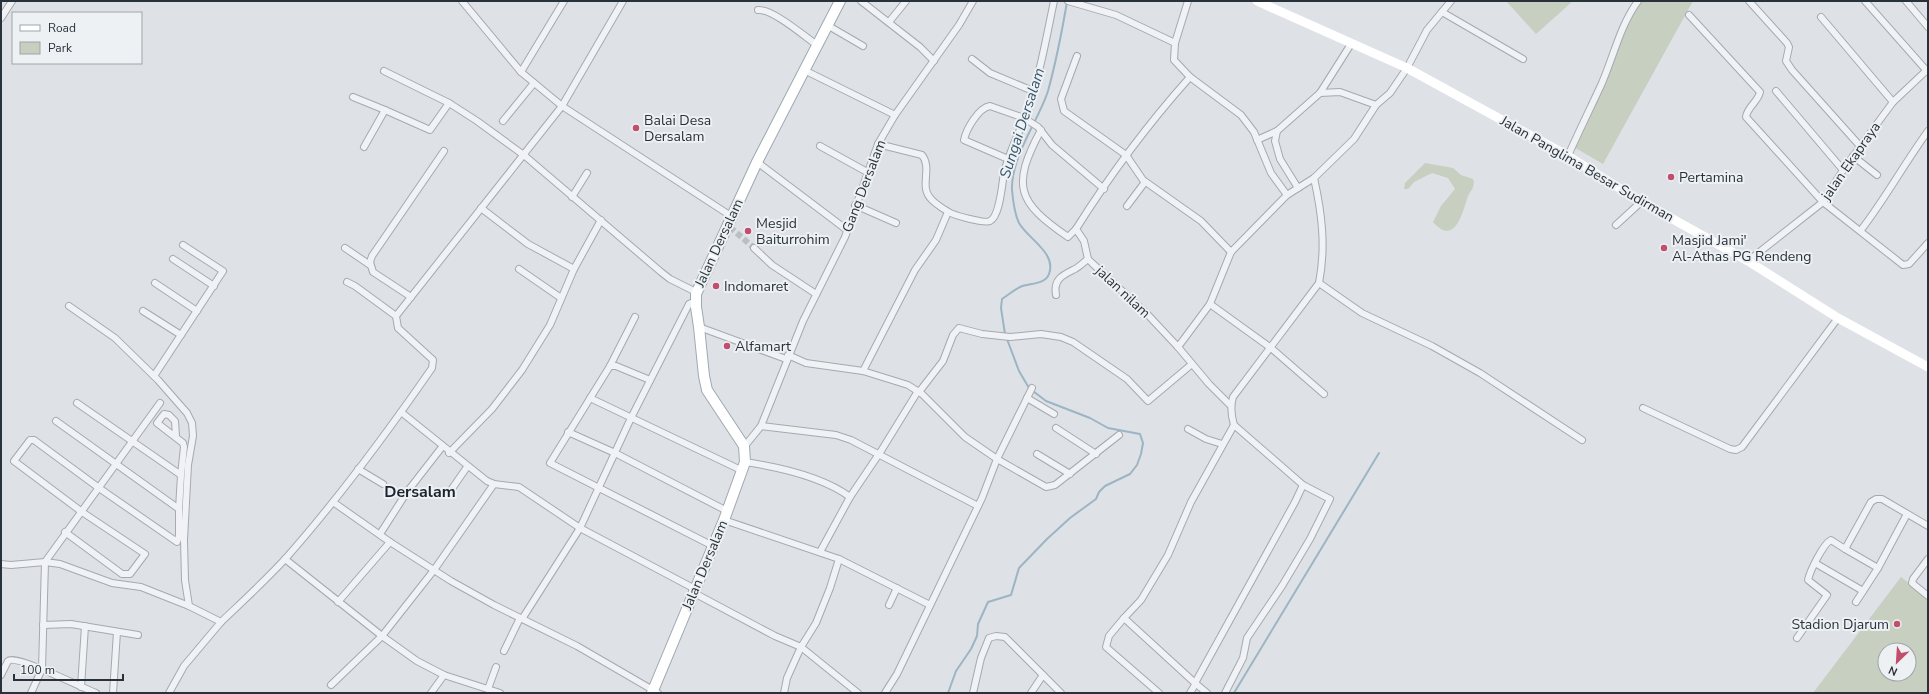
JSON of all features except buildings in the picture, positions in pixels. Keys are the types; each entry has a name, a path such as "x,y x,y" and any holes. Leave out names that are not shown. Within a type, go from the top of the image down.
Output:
{"main road":[{"name":"Jalan Dersalam","path":"654,692 726,515 744,466 744,447 707,390 704,376 696,297 757,162 840,1"},
{"name":"Jalan Panglima Besar Sudirman","path":"1257,1 1406,68 1568,156 1641,202 1748,261 1838,318 1928,367"}],"street":[{"path":"1,18 12,1"},
{"path":"462,1 469,3 521,72 534,83 562,106 729,222"},
{"path":"521,72 564,1"},
{"path":"396,316 481,208 525,156 562,106 623,1"},
{"path":"861,1 920,47 934,61"},
{"path":"889,22 906,1"},
{"name":"Gang Dersalam","path":"744,447 761,426 787,357 847,230 878,144 895,115 959,25 973,1"},
{"path":"878,144 922,155 927,164 925,186 926,194 948,212 983,223 990,222 994,218 998,207 1008,160 1033,91 1054,1"},
{"path":"1068,1 1116,15 1175,43"},
{"path":"1188,1 1175,43 1174,60 1190,77 1240,115 1254,132 1271,173 1287,195"},
{"path":"1178,347 1210,304 1231,252 1287,195 1314,178 1354,139 1376,105 1390,93 1427,30 1451,1"},
{"path":"1568,156 1602,82 1629,13 1638,1"},
{"path":"1749,1 1787,43 1788,47 1786,61 1792,70 1860,146"},
{"path":"1865,1 1927,70"},
{"path":"1906,1 1928,27"},
{"path":"758,10 766,11 777,17 817,45"},
{"path":"1442,12 1523,59"},
{"path":"1689,15 1760,92 1759,96 1746,113 1746,117 1823,202 1861,230 1903,265 1909,264 1928,243"},
{"path":"1821,17 1893,102"},
{"path":"827,25 863,46"},
{"path":"1257,140 1277,131 1320,93 1351,44"},
{"path":"1077,56 1062,99 1064,111 1126,155 1145,182 1201,220 1231,252"},
{"path":"972,59 990,73 1033,91"},
{"path":"384,70 449,103 477,121 525,156 661,272 696,297 688,304 631,418 580,528 521,619 504,651"},
{"path":"804,70 895,115"},
{"name":"jalan Ekapraya","path":"1748,261 1823,202 1843,170 1893,102 1927,70"},
{"path":"1039,129 1031,148 1022,183 1024,196 1031,206 1053,226 1068,237 1076,229 1126,155 1154,118 1190,77"},
{"path":"504,121 534,83"},
{"path":"1776,91 1843,170"},
{"path":"1320,93 1340,92 1376,105"},
{"path":"353,97 430,130 449,103"},
{"path":"1008,160 967,143 964,140 978,115 987,106 1024,118 1030,122 1039,129 1052,145 1104,189"},
{"path":"364,147 385,110"},
{"path":"1277,131 1275,141 1280,160 1298,188"},
{"path":"1861,230 1880,206 1893,181 1928,131"},
{"path":"820,146 867,172"},
{"path":"411,297 373,272 370,265 370,259 444,151"},
{"path":"1853,156 1877,175"},
{"path":"757,162 847,230"},
{"path":"572,196 587,173"},
{"path":"1225,693 1244,658 1247,638 1282,586 1330,499 1303,485 1234,425 1230,405 1233,397 1319,283 1323,261 1324,236 1321,209 1314,178"},
{"path":"1127,206 1145,182"},
{"path":"1616,225 1641,202"},
{"path":"855,205 896,223"},
{"path":"481,208 528,244 574,269"},
{"path":"863,371 915,270 936,240 948,212"},
{"path":"449,452 492,408 522,370 550,325 574,269 601,220"},
{"name":"jalan nilam","path":"1076,229 1084,241 1088,258 1106,277 1122,289 1148,315 1178,347 1209,384 1230,405"},
{"path":"154,376 223,271 183,245"},
{"path":"345,248 370,265"},
{"path":"754,248 782,272 816,294"},
{"path":"1056,296 1055,290 1059,278 1078,267 1088,258"},
{"path":"173,259 214,286"},
{"path":"519,269 561,298"},
{"path":"168,693 184,666 221,622 285,559 334,502 432,368 433,360 398,328 396,316 347,282"},
{"path":"1319,283 1362,313 1432,346 1480,373 1582,440"},
{"path":"155,284 197,311"},
{"path":"1210,304 1271,348 1324,394"},
{"path":"69,306 115,338 154,376 187,413 192,423 193,436 188,465 184,540 185,580 189,606"},
{"path":"143,311 181,336"},
{"path":"635,317 610,366 550,463 713,546"},
{"path":"1643,408 1730,449 1736,450 1742,447 1838,318"},
{"path":"699,327 806,363 863,371 901,383 918,391 965,437 997,459 1046,487 1055,485 1119,436"},
{"path":"820,552 850,497 918,391 943,361 953,335 960,328 982,334 1010,337 1041,334 1061,337 1080,345 1127,379 1148,401 1192,364"},
{"path":"610,366 616,366 650,380"},
{"path":"885,693 897,674 978,506 997,459 1032,388"},
{"path":"590,398 631,418 744,466 766,465 818,480 842,491 850,497"},
{"path":"1027,398 1054,414"},
{"path":"78,403 181,475"},
{"path":"31,693 42,669 45,562 65,532 82,512 160,403"},
{"path":"401,412 442,447 494,484 519,487 580,528 775,636 801,647 858,693"},
{"path":"56,421 179,509"},
{"path":"1159,693 1106,647 1109,636 1141,600 1168,555 1191,502 1222,444 1234,425"},
{"path":"761,426 836,435 879,454 978,506"},
{"path":"1056,428 1096,454"},
{"path":"1188,429 1206,439 1222,444"},
{"path":"568,432 615,453 726,515 839,559 930,605"},
{"path":"65,532 122,574 130,574 145,554 82,512 14,461 30,440 34,440 99,488 177,542 179,536 179,509 184,447 183,443 176,436"},
{"path":"380,534 407,492 442,447"},
{"path":"1037,454 1070,474"},
{"path":"449,493 467,466"},
{"path":"358,469 383,484"},
{"path":"332,685 382,636 434,570 494,484"},
{"path":"1190,693 1303,485"},
{"path":"1845,549 1872,502 1876,499 1882,499 1928,526"},
{"path":"334,502 390,542 434,570 494,605 577,646 654,692"},
{"path":"1856,602 1878,568 1908,514"},
{"path":"1797,638 1827,595 1808,580 1815,563 1828,542 1831,540 1878,568"},
{"path":"338,602 390,542"},
{"path":"1928,558 1913,579 1912,583 1928,596"},
{"path":"285,559 338,602 417,661 444,675 500,693"},
{"path":"784,693 788,678 801,647 816,623 830,588 839,559"},
{"path":"1,564 11,565 45,562 60,564 112,584 141,587 189,606 221,622"},
{"path":"1815,563 1863,591"},
{"path":"890,605 897,588"},
{"path":"1124,618 1207,693"},
{"path":"43,625 71,624 138,635"},
{"path":"74,693 79,687 85,626"},
{"path":"113,693 117,632"},
{"path":"981,693 974,691 981,658 989,638 1004,636 1061,693"},
{"path":"1,675 10,659 42,669 79,687 96,693"},
{"path":"488,689 496,667"},
{"path":"431,693 444,675"},
{"path":"1031,693 1043,675"}],"green space":[{"path":"1506,1 1573,1 1536,34"},
{"path":"1638,1 1693,1 1603,164 1572,146"},
{"path":"1425,163 1453,168 1461,175 1473,179 1474,185 1468,196 1463,213 1456,226 1452,229 1446,231 1440,229 1433,222 1441,206 1455,189 1448,178 1432,173 1414,182 1408,189 1404,189 1405,183"},
{"name":"Stadion Djarum","path":"1901,577 1928,598 1928,693 1813,693"}],"waterway":[{"name":"Sungai Dersalam","path":"1005,334 1001,308 1002,299 1020,287 1044,280 1049,274 1049,259 1023,229 1017,219 1012,190 1013,177 1020,152 1044,103 1048,91 1059,46 1067,2"},
{"name":"Sungai Dersalam","path":"948,693 956,671 971,649 977,636 978,624 988,602 1011,595 1019,568 1047,539 1070,518 1096,499 1099,492 1105,486 1130,474 1137,465 1143,443 1140,434 1108,428 1090,418 1046,401 1029,388 1019,371 1007,339"},
{"path":"1234,693 1379,453"}],"tunnel":[{"path":"730,227 754,248"}],"place":[{"name":"Balai Desa Dersalam","path":"636,128"},
{"name":"Pertamina","path":"1671,177"},
{"name":"Mesjid Baiturrohim","path":"748,231"},
{"name":"Masjid Jami' Al-Athas PG Rendeng","path":"1664,248"},
{"name":"Indomaret","path":"716,286"},
{"name":"Alfamart","path":"727,346"},
{"name":"Stadion Djarum","path":"1897,624"}],"district":[{"name":"Dersalam","path":"420,492"}]}
